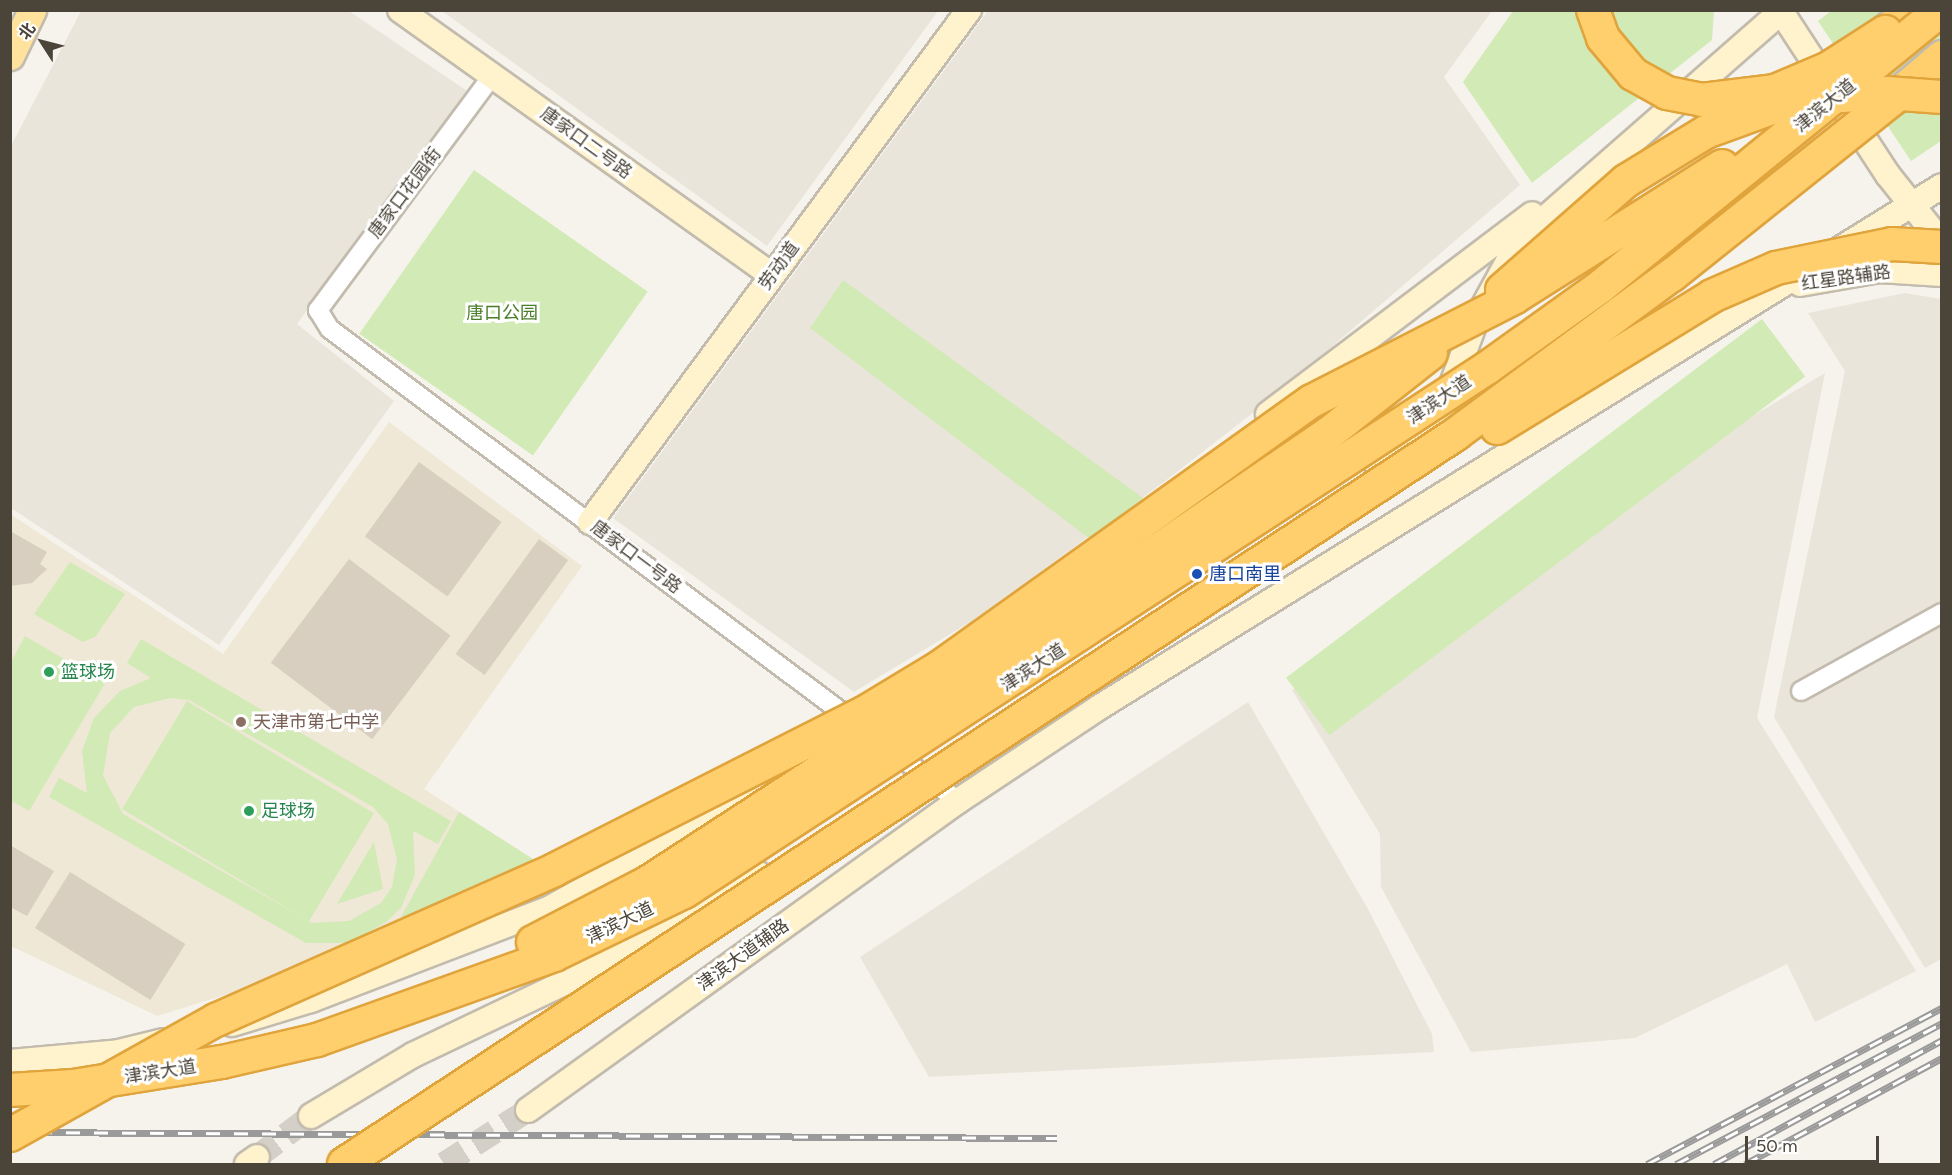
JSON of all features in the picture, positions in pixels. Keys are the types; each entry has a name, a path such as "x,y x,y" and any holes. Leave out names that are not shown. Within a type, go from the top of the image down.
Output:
{"highway":[{"path":"1593,10 1603,38 1633,74 1667,93 1702,100 1775,91 1829,68 1885,32"},
{"path":"1487,368 1717,170 1911,10"},
{"path":"1926,10 1941,28"},
{"name":"津滨大道","path":"10,1090 73,1086 222,1062 317,1040 554,955 684,892 1487,368 1600,287 1941,10"},
{"name":"津滨大道","path":"689,928 1211,599 1558,362 1894,98 1941,57"},
{"path":"1894,98 1941,68"},
{"path":"426,1002 647,883 1142,562 1403,377 1595,205 1662,157 1706,132 1772,108 1859,94 1941,98"},
{"path":"10,1135 216,1020 554,870 864,713 940,667 1312,401 1515,297 1717,170"},
{"path":"1211,599 1335,531 1712,296 1808,259 1892,244 1941,245"},
{"path":"344,1164 689,928"},
{"path":"380,1164 689,928"}],"main road":[{"path":"10,28 19,10"},
{"path":"10,56 32,10"},
{"name":"唐家口二号路","path":"400,10 772,275"},
{"name":"劳动道","path":"591,522 969,10"},
{"path":"689,928 1411,444 1443,408 1476,320 1511,252 1594,174 1781,11 1888,175 1941,245"},
{"path":"10,1062 119,1052 265,1016 506,927 620,873 684,834 847,716 1093,548 1503,233 1594,174"},
{"path":"1888,175 1920,187 1941,185"},
{"name":"津滨大道辅路","path":"528,1110 958,801 1346,553 1786,286 1913,206 1941,185"},
{"name":"红星路辅路","path":"1786,286 1879,270 1941,274"},
{"name":"津滨大道","path":"311,1116 412,1055 689,928"}],"street":[{"name":"唐家口花园街","path":"318,310 492,76"},
{"name":"唐家口一号路","path":"318,310 330,329 591,522 958,801"},
{"path":"1801,691 1941,613"}],"shaded area":[{"path":"81,11 349,11 467,91 297,324 394,401 219,645 11,508 10,148"},
{"path":"442,11 938,11 767,246"},
{"path":"988,11 1492,11 1444,77 1520,185 1272,398 1164,482 972,621 854,692 613,518"},
{"path":"1905,293 1941,299 1941,959 1925,968 1774,717 1845,371 1808,313"},
{"path":"1825,373 1757,718 1916,971 1815,1022 1787,964 1635,1038 1471,1052 1381,887 1380,834 1292,690"},
{"name":"天津市第七中学","path":"389,422 582,566 424,789 544,866 257,985 157,1016 11,946 10,514 223,654"},
{"path":"1248,702 1369,911 1432,1034 1434,1052 929,1077 860,957"}],"green space":[{"path":"1513,11 1714,11 1712,40 1532,183 1463,82"},
{"path":"1831,11 1941,11 1941,141 1911,161 1818,21"},
{"name":"唐口公园","path":"474,170 648,292 533,455 359,334"},
{"path":"843,280 1143,498 1090,539 810,328"},
{"path":"1762,319 1805,377 1329,735 1286,678"},
{"path":"70,562 125,594 95,637 83,642 34,614"},
{"path":"25,636 105,683 29,811 10,800 11,662"},
{"path":"141,639 451,821 438,844 413,831 415,875 401,908 386,922 349,943 306,943 49,797 59,778 87,793 82,751 94,718 120,691 151,678 127,663","holes":["170,698 189,700 373,807 388,824 397,859 392,887 381,903 349,921 312,923 123,814 103,775 110,733 134,707"]},
{"name":"足球场","path":"187,701 374,813 309,921 122,809"},
{"path":"459,812 544,866 396,926"},
{"path":"374,842 383,889 337,904"}],"building":[{"path":"419,462 502,522 447,596 365,536"},
{"path":"10,531 47,552 40,564 47,569 32,583 10,586"},
{"path":"539,539 568,560 485,675 456,654"},
{"path":"349,559 450,635 372,739 271,663"},
{"path":"10,845 54,871 27,916 10,907"},
{"path":"70,872 185,944 150,1000 35,928"}],"tunnel":[{"path":"444,1164 528,1110"},
{"path":"257,1157 311,1116"}],"railway":[{"path":"1647,1164 1942,1008"},
{"path":"1676,1164 1942,1023"},
{"path":"1714,1164 1942,1040"},
{"path":"1745,1164 1942,1058"},
{"path":"10,1132 1057,1138"}],"place":[{"name":"唐口南里","path":"1197,574"},
{"name":"篮球场","path":"49,672"},
{"name":"天津市第七中学","path":"241,722"},
{"name":"足球场","path":"249,811"}]}
